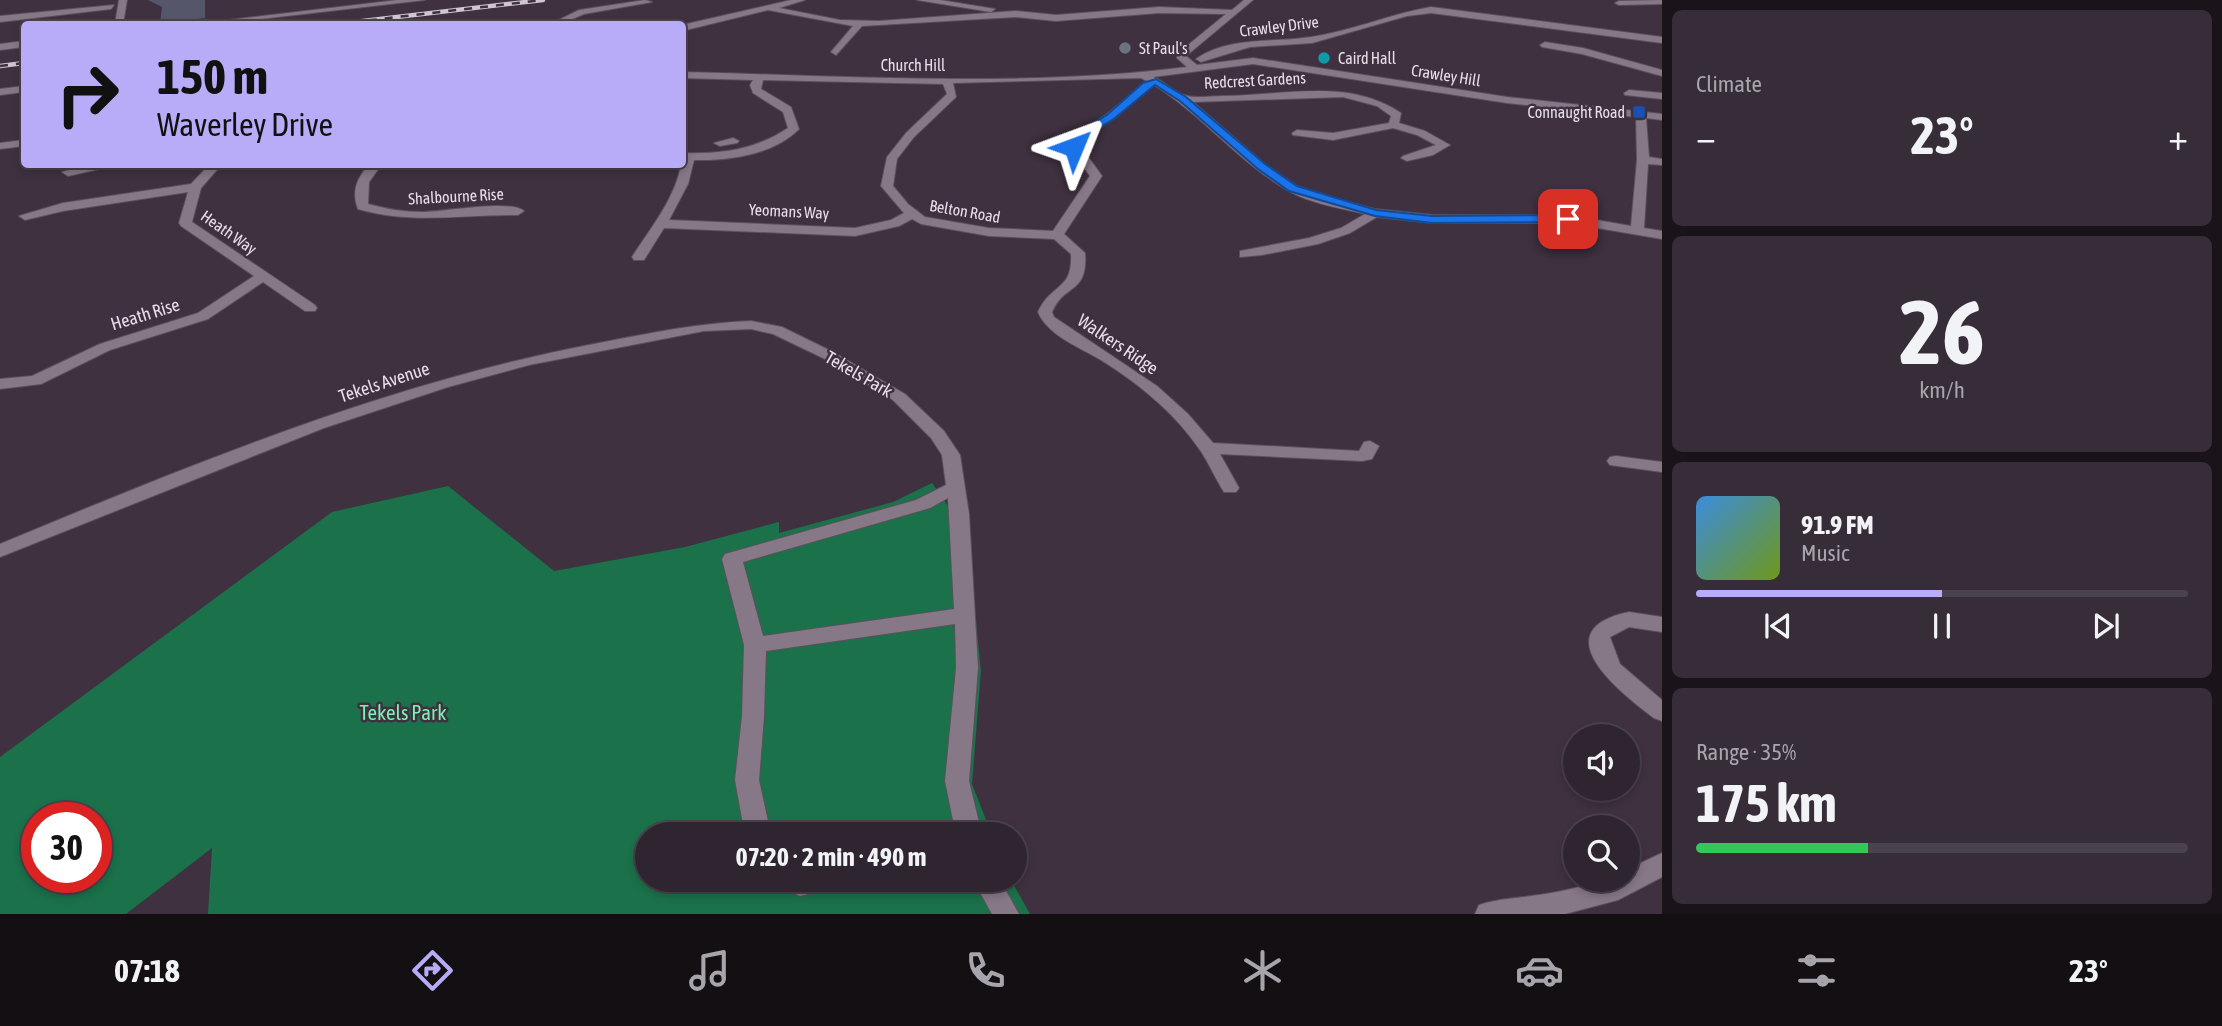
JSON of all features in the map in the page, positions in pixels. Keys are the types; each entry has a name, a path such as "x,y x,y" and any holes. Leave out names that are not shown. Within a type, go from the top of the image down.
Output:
{"street":[{"path":"119,21 123,0"},
{"path":"226,21 421,0"},
{"path":"686,27 801,0"},
{"path":"921,0 1056,18 1147,10 1232,12"},
{"path":"1188,65 1180,57 1249,0"},
{"path":"562,21 582,12 651,1"},
{"path":"1619,3 1662,2"},
{"path":"769,8 859,24 1013,14 1020,11 1020,4"},
{"path":"0,19 111,8"},
{"name":"Crawley Drive","path":"1188,65 1231,48 1296,43 1431,10 1662,40"},
{"path":"836,52 859,24"},
{"name":"Crawley Drive","path":"1199,40 1231,48"},
{"path":"0,48 21,44"},
{"path":"1545,45 1662,73"},
{"name":"Crawley Hill","path":"1143,75 1188,65 1260,61 1507,100 1662,117"},
{"name":"Church Hill","path":"686,75 947,81 1143,75"},
{"path":"1143,75 1183,99 1262,167 1293,188 1375,213 1432,219 1568,219 1662,235"},
{"path":"686,156 722,157 748,152 771,145 794,129 794,117 786,106 757,91 755,85 759,78"},
{"name":"Belton Road","path":"947,81 952,95 910,135 891,159 887,186 911,214 921,220 989,232 1058,235"},
{"path":"1058,235 1096,176 1074,147 1077,138 1111,116 1146,85 1156,81"},
{"path":"0,92 21,89"},
{"name":"Redcrest Gardens","path":"1183,99 1244,99 1337,93 1388,107 1397,115 1392,125"},
{"path":"1629,93 1662,96"},
{"path":"1637,230 1643,160 1641,115"},
{"path":"1297,133 1329,137 1392,125 1421,133 1444,145 1429,153 1407,158"},
{"path":"728,141 748,152"},
{"path":"0,146 21,143"},
{"path":"1643,160 1662,162"},
{"path":"68,172 92,168"},
{"name":"Heath Way","path":"212,168 195,187 185,223 310,308"},
{"name":"Shalbourne Rise","path":"373,168 364,176 360,192 362,206 385,215 407,217 476,210 518,211"},
{"path":"639,257 662,224 682,184 684,168"},
{"path":"24,216 75,205 195,187"},
{"path":"1245,254 1300,247 1354,228 1375,213"},
{"name":"Yeomans Way","path":"662,224 855,232 895,223 911,214"},
{"name":"Walkers Ridge","path":"1058,235 1078,253 1080,267 1077,281 1050,301 1045,312 1048,319 1163,398 1201,436 1230,488"},
{"name":"Heath Rise","path":"0,384 35,380 105,347 203,316 262,277"},
{"name":"Tekels Avenue","path":"0,551 129,497 318,424 527,360 721,325 762,326 797,339"},
{"name":"Tekels Park","path":"797,339 899,397 938,435 951,455 960,514 965,615 967,668 957,781 965,822"},
{"path":"1209,448 1362,456 1366,455 1370,446"},
{"path":"1616,461 1662,467"},
{"path":"755,822 747,780 753,716 755,645 732,559 923,505 956,487"},
{"path":"923,505 944,507 960,514"},
{"path":"755,645 965,615"},
{"path":"1662,625 1648,619 1618,620 1600,634 1600,645 1606,664 1662,712"},
{"path":"1488,914 1548,906 1609,892 1662,864"},
{"path":"993,892 1006,914"}],"green space":[{"name":"Tekels Park","path":"932,483 967,533 981,671 972,784 987,822 635,822 635,892 1018,892 1030,914 208,914 212,848 126,914 0,914 0,757 332,512 448,486 554,571 685,547 779,522 779,533 893,502"}],"building":[{"path":"148,0 205,0 205,18 160,21 162,7"}],"railway":[{"path":"363,21 543,0"},
{"path":"0,66 21,63"}],"place":[{"name":"St Paul's","path":"1125,48"},
{"name":"Caird Hall","path":"1324,58"},
{"name":"Connaught Road","path":"1639,112"}],"route":[{"path":"1074,147 1077,138 1111,116 1146,85 1156,81 1183,99 1262,167 1293,188 1336,203 1375,213 1432,219 1568,219"}]}
